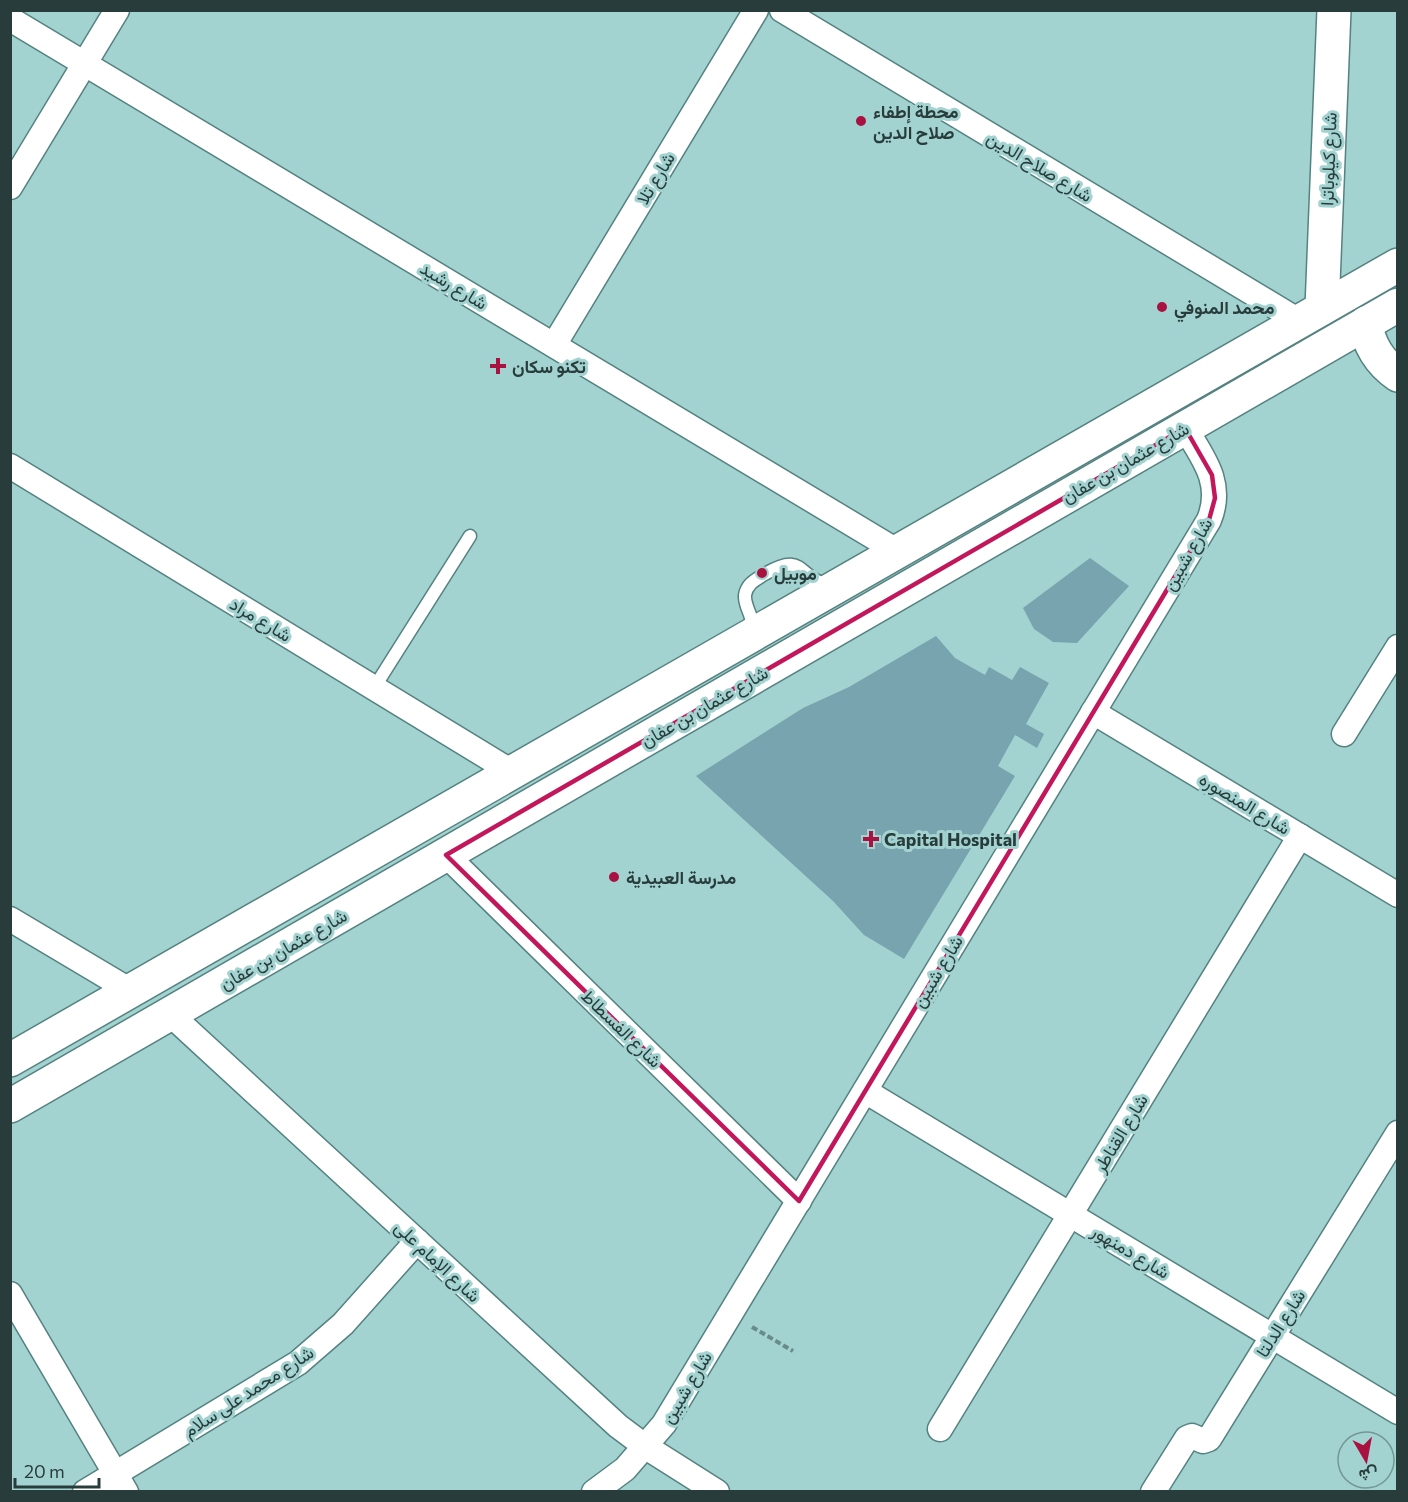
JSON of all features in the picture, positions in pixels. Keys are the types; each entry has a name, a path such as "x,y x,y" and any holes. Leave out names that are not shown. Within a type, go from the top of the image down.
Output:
{"main road":[{"name":"شارع كيلوباترا","path":"1310,315 1334,10"},
{"name":"شارع عثمان بن عفان","path":"10,1060 1398,265"},
{"name":"شارع عثمان بن عفان","path":"10,1106 1398,305"},
{"path":"1366,323 1373,348 1380,359 1398,375"}],"street":[{"path":"10,187 117,10"},
{"name":"شارع تلا","path":"554,345 756,10"},
{"name":"شارع صلاح الدين","path":"782,10 1310,315"},
{"name":"شارع رشيد","path":"10,19 897,551"},
{"name":"شارع شبين","path":"594,1491 625,1469 646,1448 668,1418 1212,513 1215,490 1212,475 1185,428"},
{"name":"شارع مراد","path":"10,466 512,772"},
{"path":"1344,734 1398,647"},
{"name":"شارع المنصوره","path":"1093,712 1398,895"},
{"name":"شارع القناطر","path":"940,1429 1300,836"},
{"name":"شارع الفسطاط","path":"446,855 799,1201"},
{"path":"10,919 131,991"},
{"name":"شارع الإمام على","path":"170,1014 612,1421 646,1448 717,1491"},
{"name":"شارع دمنهور","path":"865,1090 1398,1412"},
{"name":"شارع الدلتا","path":"1153,1491 1187,1438 1192,1436 1203,1441 1209,1439 1398,1133"},
{"name":"شارع محمد على سلام","path":"85,1491 121,1482 298,1363 343,1324 417,1241"},
{"path":"10,1294 121,1482"}],"lane":[{"path":"374,688 470,536"},
{"path":"751,635 753,621 746,602 746,591 752,582 777,567 787,564 798,566 820,583 836,586"}],"path":[{"path":"730,1314 793,1351"}],"highlighted area":[{"path":"1185,428 1212,475 1215,498 1209,520 799,1201 446,855"}],"building":[{"path":"1090,558 1129,586 1077,643 1053,642 1034,629 1023,608"},
{"name":"Capital Hospital","path":"936,636 955,658 985,675 989,667 1012,680 1020,667 1049,683 1026,724 1044,734 1037,748 1015,735 998,766 1015,776 904,959 864,935 833,901 696,776 803,708 849,687"}],"place":[{"name":"محطة إطفاء صلاح الدين","path":"861,121"},
{"name":"محمد المنوفي","path":"1162,307"},
{"name":"تكنو سكان","path":"498,366"},
{"name":"موبيل","path":"762,573"},
{"name":"Capital Hospital","path":"871,839"},
{"name":"مدرسة العبيدية","path":"614,877"}]}
